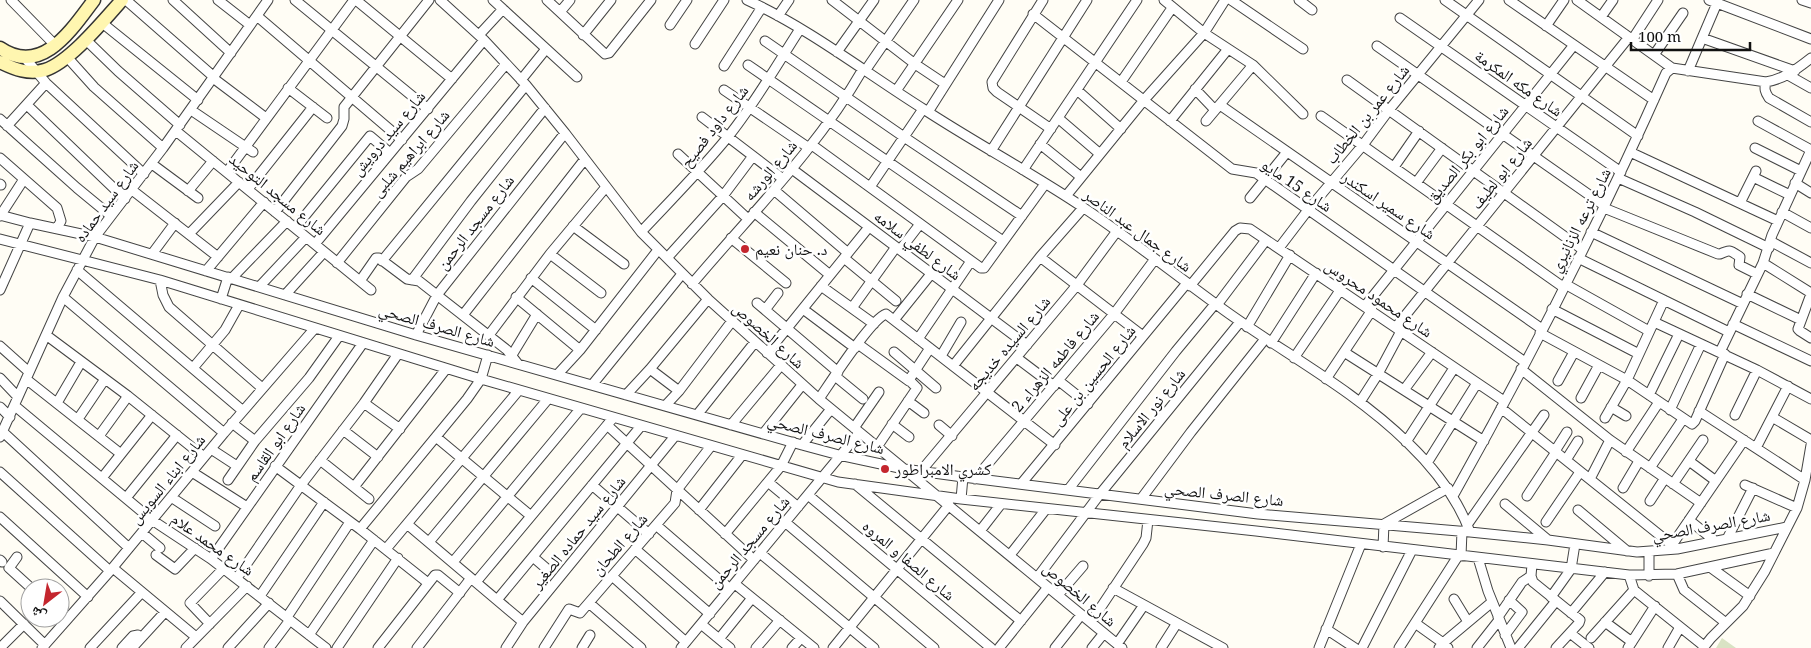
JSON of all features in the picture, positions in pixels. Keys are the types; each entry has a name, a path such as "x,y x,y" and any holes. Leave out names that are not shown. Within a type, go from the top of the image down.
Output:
{"street":[{"path":"10,0 55,45"},
{"path":"0,48 14,56 25,58 37,56 55,45 74,27 94,0"},
{"path":"0,62 22,71 36,72 46,70 67,57 122,0"},
{"path":"126,0 214,77 266,118"},
{"path":"173,0 231,53"},
{"path":"218,0 250,26"},
{"path":"295,0 428,109"},
{"path":"226,172 249,149 266,118 355,0 452,79"},
{"path":"275,212 342,126 344,107 429,0"},
{"name":"شارع الخصوص","path":"440,0 481,38 524,83 641,232 692,284 818,399 1119,646"},
{"path":"493,0 577,77"},
{"path":"547,0 605,54 609,53 651,0"},
{"path":"560,12 570,0"},
{"path":"584,34 611,0"},
{"path":"670,25 687,0"},
{"path":"695,44 724,0"},
{"name":"شارع جمال عبد الناصر","path":"747,0 838,52 925,110 1066,196 1268,341 1360,402 1427,463 1451,492 1466,530"},
{"path":"778,16 789,0"},
{"path":"832,0 915,64 945,84"},
{"path":"838,52 874,0"},
{"name":"شارع الورشه","path":"692,284 792,169 829,122 914,0"},
{"path":"896,91 958,0"},
{"path":"870,188 904,138 945,84 1000,0"},
{"path":"1042,0 992,82 993,88 997,92 1051,129"},
{"path":"991,151 1087,0"},
{"path":"1023,170 1137,0"},
{"path":"1164,0 1204,33 1253,65 1303,114"},
{"path":"1066,196 1144,100 1204,33 1225,0"},
{"path":"1231,0 1304,49"},
{"path":"1299,0 1312,10"},
{"path":"1444,0 1638,136"},
{"name":"شارع عمر بن الخطاب","path":"1280,248 1308,210 1480,0"},
{"path":"1509,0 1521,3 1546,26 1654,100"},
{"path":"1546,26 1564,0"},
{"path":"1577,0 1672,68 1766,82 1776,80 1791,73 1811,58"},
{"path":"1601,17 1613,0"},
{"name":"شارع ابو لطيف","path":"1360,402 1378,374 1399,329 1425,292 1606,66 1631,38 1658,0"},
{"path":"1802,0 1811,4"},
{"name":"شارع سيد حماده","path":"1,435 63,297 95,237 152,164 266,1"},
{"path":"1688,71 1702,38 1713,2 1811,39"},
{"path":"724,66 762,7"},
{"path":"1121,82 1172,8"},
{"name":"شارع سيد درويش","path":"315,244 452,79 503,9"},
{"path":"1654,55 1683,13"},
{"name":"شارع 15 مايو","path":"1034,14 1232,170 1240,172 1252,171 1265,179 1425,292 1523,366 1610,440 1700,503"},
{"path":"257,16 402,140"},
{"name":"شارع مكه المكرمة","path":"1400,18 1557,127 1620,175"},
{"path":"101,22 198,100"},
{"name":"شارع داود فصيح","path":"641,232 728,137 800,29"},
{"path":"1702,38 1791,73 1811,88"},
{"name":"شارع مسجد التوحيد","path":"85,39 213,161 371,290"},
{"path":"766,40 904,138 1022,216"},
{"name":"شارع ابو بكر الصديق","path":"1326,379 1394,270 1574,45"},
{"path":"1377,46 1604,207 1718,254 1729,250 1740,256 1739,265 1757,274"},
{"path":"1170,121 1228,48"},
{"path":"382,261 524,83 546,49"},
{"path":"67,57 94,87 163,148"},
{"path":"25,58 46,83 144,174"},
{"name":"شارع ابراهيم شلبى","path":"337,263 406,177 418,169 506,64"},
{"path":"748,65 1003,241"},
{"path":"1206,121 1253,65"},
{"name":"شارع ترعه الزنانيري","path":"1451,492 1484,441 1620,175 1666,74 1672,68"},
{"path":"1347,80 1582,248"},
{"path":"1766,82 1764,87 1765,93 1769,98 1811,122"},
{"path":"46,83 27,106 3,123 111,216"},
{"path":"288,88 326,118"},
{"name":"شارع سمير اسكندر","path":"1195,89 1217,107 1448,263 1541,331"},
{"path":"724,90 810,146 980,268 984,268 1046,184"},
{"path":"1077,90 1121,129"},
{"path":"27,106 125,199"},
{"path":"248,190 312,107"},
{"path":"412,280 471,201 545,108"},
{"path":"191,110 249,149"},
{"path":"1321,116 1564,285 1649,331"},
{"path":"702,117 783,179"},
{"path":"1058,118 1100,154"},
{"path":"1541,331 1574,352 1627,380 1689,423 1694,424 1723,353 1731,328 1763,263 1778,221 1810,153 1758,121"},
{"path":"1394,167 1419,131"},
{"name":"شارع مسجد الرحمن","path":"416,335 437,295 565,133"},
{"path":"295,228 369,137 372,137 390,153"},
{"path":"1040,144 1081,177"},
{"path":"1416,183 1442,148"},
{"path":"1755,148 1801,171"},
{"path":"1250,198 1286,152"},
{"path":"1630,152 1778,221"},
{"path":"678,154 723,196 830,275"},
{"path":"667,258 723,196 753,156"},
{"path":"0,158 57,208 61,220 57,228"},
{"path":"463,315 585,159"},
{"path":"188,191 213,161"},
{"path":"152,164 198,198"},
{"name":"شارع لطفي سلامه","path":"792,169 1027,345"},
{"path":"1740,203 1755,174 1790,195"},
{"path":"1620,175 1696,212 1811,263"},
{"path":"0,215 24,179"},
{"path":"189,234 239,182"},
{"path":"1795,183 1811,193"},
{"path":"488,335 550,254 606,187"},
{"path":"132,190 218,257"},
{"path":"774,190 896,301"},
{"path":"206,271 264,202"},
{"path":"953,366 1040,257 1083,208"},
{"path":"1782,212 1811,228"},
{"name":"شارع الصرف الصحي","path":"0,215 30,224 95,237 416,335 797,444 904,469 1258,514 1466,530 1628,551 1649,552 1788,526"},
{"path":"221,299 230,278 287,221"},
{"path":"152,254 175,223"},
{"path":"0,290 30,224"},
{"path":"852,308 920,224"},
{"path":"573,226 624,264"},
{"path":"767,353 869,227"},
{"name":"شارع محمود محروس","path":"1235,230 1240,228 1250,229 1477,383 1532,433 1674,547"},
{"name":"شارع الحسين بن على","path":"1021,484 1143,336 1235,230"},
{"name":"شارع السيده خديجه","path":"921,471 1077,285 1117,231"},
{"path":"1591,232 1743,304"},
{"path":"259,287 306,237"},
{"path":"731,238 786,283"},
{"name":"شارع الصرف الصحي","path":"0,239 160,280 481,379 821,478 1001,504 1256,531 1629,575 1677,574 1774,553"},
{"path":"1068,490 1176,351 1266,240"},
{"path":"557,375 580,350 658,250"},
{"path":"285,295 324,252"},
{"path":"550,254 601,293"},
{"name":"شارع نور الاسلام","path":"1037,578 1100,494 1244,324 1290,256"},
{"path":"1040,257 1143,336"},
{"path":"360,281 376,258 382,261 412,280 419,281 512,355 518,364"},
{"path":"1578,258 1664,300 1811,361"},
{"name":"شارع فاطمه الزهراء 2","path":"975,479 1114,314 1155,259"},
{"path":"918,339 971,261"},
{"path":"1763,263 1811,294 1798,327 1800,331 1811,338"},
{"path":"77,270 243,410"},
{"path":"1141,500 1191,432 1268,341 1316,273"},
{"path":"592,385 682,274"},
{"path":"894,320 931,274"},
{"path":"531,278 596,330"},
{"path":"160,280 163,295 169,307 262,388"},
{"path":"821,286 874,324"},
{"path":"1294,358 1341,289"},
{"path":"765,310 778,293"},
{"path":"1748,294 1801,320"},
{"path":"63,297 224,433"},
{"path":"516,297 580,350"},
{"path":"626,395 708,299"},
{"path":"1605,418 1627,380 1664,300"},
{"path":"757,303 863,399"},
{"path":"193,368 230,324 239,305"},
{"path":"803,308 917,387 877,447"},
{"path":"1552,309 1639,354"},
{"path":"512,355 537,314"},
{"path":"818,399 874,324 882,315 887,315 1055,445"},
{"path":"665,406 679,391 732,321"},
{"path":"941,356 961,322"},
{"path":"1654,322 1723,353 1811,399"},
{"name":"شارع ابناء السويس","path":"70,612 88,597 112,570 232,423 314,328"},
{"path":"1649,395 1679,334"},
{"path":"46,335 128,396 204,457"},
{"path":"228,480 255,441 309,378 339,336"},
{"path":"697,415 755,342"},
{"name":"شارع ابو القاسم","path":"211,559 363,343"},
{"path":"1670,410 1701,344"},
{"path":"0,346 28,376 57,402 121,454"},
{"path":"909,381 930,348"},
{"path":"894,352 936,388"},
{"path":"1344,352 1484,441"},
{"path":"1404,390 1432,352"},
{"path":"1558,381 1574,352"},
{"path":"237,578 301,485 364,403 398,354"},
{"path":"360,529 467,399 481,379 488,355"},
{"path":"1017,358 1088,404"},
{"path":"57,402 81,362"},
{"path":"731,425 781,365"},
{"path":"1581,398 1599,365"},
{"path":"354,487 446,368"},
{"path":"1406,442 1454,368"},
{"path":"650,369 679,391"},
{"path":"1734,415 1757,370"},
{"name":"شارع محمد علام","path":"0,378 17,402 152,520 224,568 326,648"},
{"path":"78,419 105,379"},
{"path":"1427,463 1477,383"},
{"path":"763,434 802,385"},
{"path":"1756,448 1788,386"},
{"path":"386,549 519,390"},
{"name":"شارع مسجد الرحمن","path":"684,645 798,508 839,455 857,430 879,392"},
{"path":"99,436 128,396"},
{"path":"428,542 548,399"},
{"path":"908,401 924,413"},
{"path":"1626,452 1659,402"},
{"path":"364,403 400,429"},
{"path":"0,407 10,417"},
{"path":"1611,407 1626,416"},
{"path":"453,562 581,408"},
{"path":"725,534 797,444 831,409"},
{"path":"1699,411 1805,480"},
{"path":"102,478 152,415"},
{"path":"1399,648 1460,556 1466,530 1544,415"},
{"path":"1772,417 1811,440"},
{"path":"417,648 460,593 531,516 613,418"},
{"path":"1650,468 1683,419"},
{"path":"232,423 255,441"},
{"path":"892,424 909,437"},
{"path":"939,425 952,436"},
{"path":"606,426 725,534 874,648"},
{"path":"497,600 641,426"},
{"path":"343,430 378,457"},
{"path":"1527,496 1567,432"},
{"path":"1,435 129,548"},
{"path":"126,498 177,435"},
{"name":"شارع سيد حماده الصغير","path":"506,648 523,622 675,436"},
{"path":"436,437 531,516"},
{"path":"1590,479 1610,440"},
{"path":"1673,484 1703,440"},
{"path":"1674,547 1700,503 1744,440"},
{"path":"1566,460 1578,441"},
{"path":"1629,575 1634,590 1704,647 1750,596 1774,553 1797,508 1810,462 1811,445"},
{"name":"شارع الطحان","path":"589,603 675,503 677,490 711,446"},
{"path":"211,449 238,466"},
{"path":"699,510 742,455"},
{"path":"320,460 369,498"},
{"path":"1623,488 1639,461"},
{"path":"1689,461 1716,481"},
{"path":"275,466 398,558 428,583"},
{"path":"0,472 112,570 142,592 196,637"},
{"path":"192,472 247,507"},
{"path":"1546,522 1580,472"},
{"path":"961,499 963,477"},
{"path":"1650,501 1665,478"},
{"path":"768,482 798,508"},
{"path":"856,484 1021,621"},
{"path":"592,485 649,534"},
{"path":"1727,538 1749,486 1797,508"},
{"path":"1383,547 1384,524 1451,492"},
{"name":"شارع الصفا و المروه","path":"808,495 991,648"},
{"path":"171,497 215,526"},
{"path":"260,596 324,502"},
{"path":"980,531 1001,504"},
{"path":"1505,504 1548,540"},
{"path":"833,648 949,505"},
{"path":"1010,555 1046,509"},
{"path":"1578,510 1628,551"},
{"path":"1256,531 1258,514"},
{"path":"0,517 88,597"},
{"path":"1091,622 1145,541 1148,520"},
{"path":"1689,520 1715,541"},
{"path":"269,648 350,522"},
{"path":"786,522 934,648"},
{"path":"407,524 523,622"},
{"path":"656,525 814,648"},
{"path":"142,533 175,570 195,548"},
{"path":"309,635 374,540"},
{"path":"1319,648 1361,544"},
{"path":"1518,648 1554,599 1571,568 1574,544"},
{"path":"635,549 710,614"},
{"path":"1362,648 1412,550"},
{"path":"1649,552 1649,576"},
{"path":"533,557 547,569"},
{"path":"17,558 9,568 20,578"},
{"path":"337,648 398,558"},
{"path":"1478,558 1492,602 1511,648"},
{"path":"1532,564 1531,576 1536,585 1580,621 1556,648"},
{"path":"1058,596 1083,566"},
{"path":"210,624 190,603 224,568"},
{"path":"1710,568 1750,596"},
{"path":"1571,613 1605,572"},
{"path":"378,648 435,575 437,574 460,593"},
{"path":"1677,574 1684,590 1726,623"},
{"path":"612,576 684,645"},
{"path":"1477,648 1524,580 1531,576"},
{"path":"186,648 247,586"},
{"path":"999,648 1048,587"},
{"path":"1113,588 1177,623 1205,644 1223,648"},
{"path":"1591,638 1634,590"},
{"path":"90,648 142,592"},
{"path":"719,639 752,598"},
{"path":"1454,599 1468,622"},
{"path":"1505,635 1522,612 1509,600"},
{"path":"0,601 20,620"},
{"path":"1415,623 1443,646 1492,602"},
{"path":"228,648 269,603"},
{"path":"544,648 569,609 579,614 589,603 641,648"},
{"path":"1119,646 1144,605"},
{"path":"1605,622 1630,645 1654,606"},
{"path":"132,648 165,612"},
{"path":"1055,648 1081,614"},
{"path":"756,648 780,620"},
{"path":"1161,648 1177,623"},
{"path":"701,624 730,648"},
{"path":"1668,648 1680,627"},
{"path":"1,645 20,628"},
{"path":"28,628 44,646"},
{"name":"شارع ابناء السويس","path":"44,646 56,628"},
{"path":"1326,629 1355,648"},
{"path":"1570,633 1589,648"},
{"path":"1092,648 1104,634"},
{"path":"122,648 133,636 141,638"},
{"path":"583,647 590,636"},
{"path":"792,648 801,638"}],"green space":[{"path":"1722,638 1736,648 1716,648"}],"place":[{"name":"د. حنان نعيم","path":"745,249"},
{"name":"كشري الامبراطور","path":"885,469"}]}
